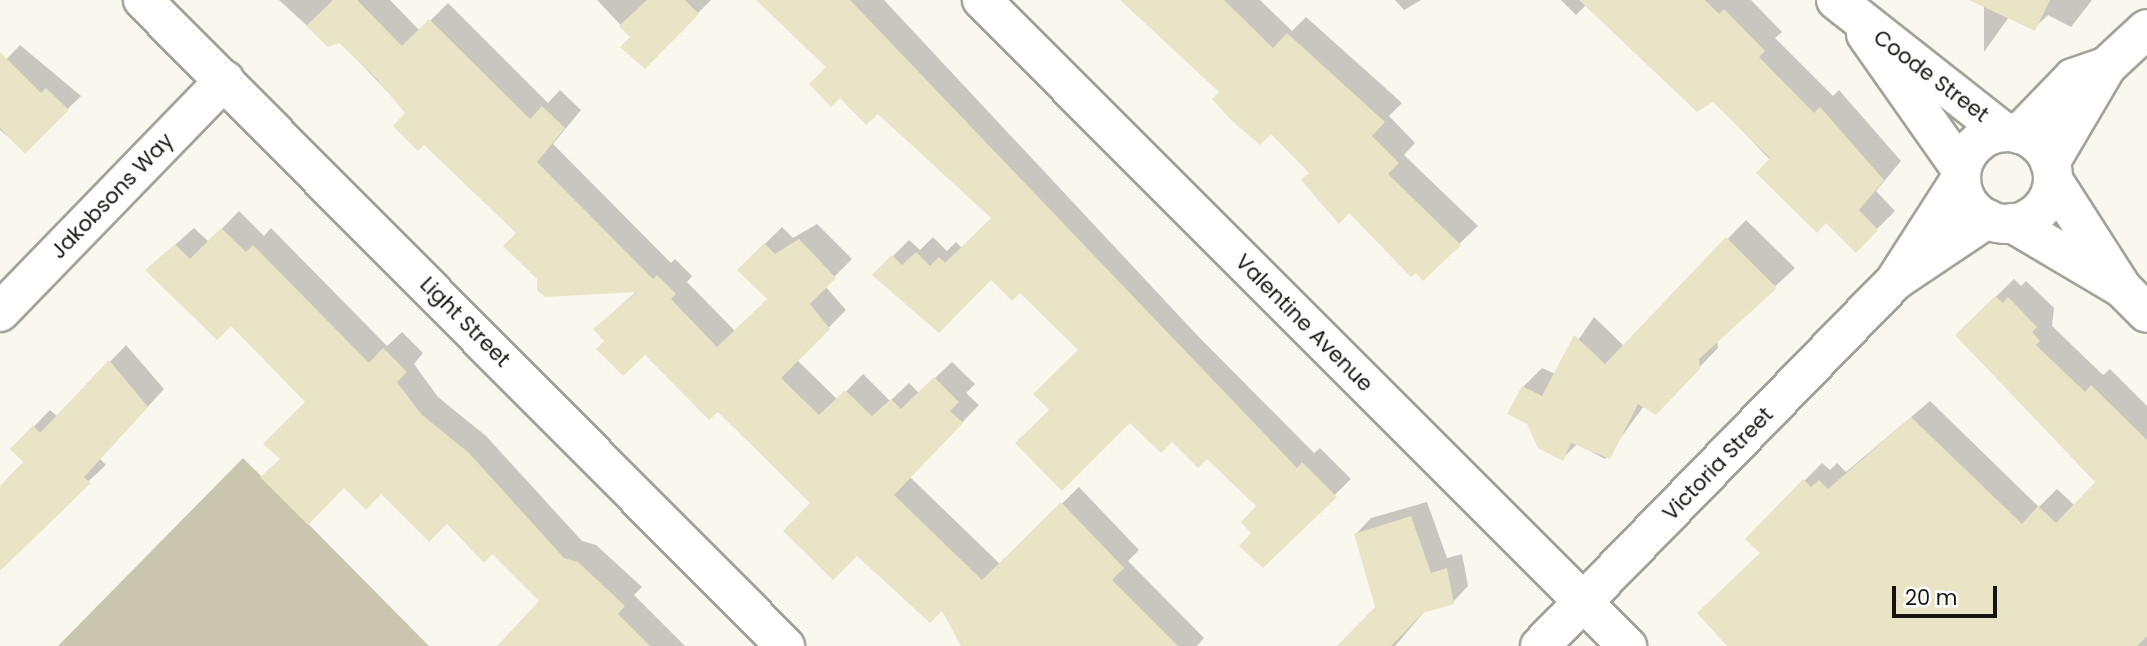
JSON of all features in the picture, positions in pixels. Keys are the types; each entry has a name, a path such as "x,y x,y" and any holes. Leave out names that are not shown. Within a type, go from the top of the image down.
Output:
{"street":[{"name":"Light Street","path":"143,0 785,646"},
{"name":"Valentine Avenue","path":"982,0 1627,646"},
{"name":"Coode Street","path":"1847,10 2011,133"},
{"name":"Coode Street","path":"1847,10 1961,174"},
{"path":"1999,221 2044,204 2051,172 2107,66 2147,29"},
{"path":"2107,66 2073,78 2011,133 1976,143 1961,174 1968,202 2135,301"},
{"name":"Jakobsons Way","path":"0,312 225,80"},
{"path":"2011,133 2032,139 2135,301"},
{"name":"Victoria Street","path":"1541,646 1895,281 1961,174"},
{"name":"Victoria Street","path":"1895,281 1999,221"}],"shaded area":[{"path":"243,458 429,646 58,646"}],"building":[{"path":"333,0 357,0 402,46 429,19 530,119 542,106 565,128 537,162 653,279 657,275 676,294 671,299 717,347 767,299 737,270 764,243 775,254 799,239 836,278 810,304 830,329 781,378 819,415 845,390 872,416 891,399 901,409 934,377 959,402 950,411 963,423 894,495 982,580 1061,502 1124,568 1112,580 1178,646 961,646 942,611 930,623 857,556 833,580 783,531 810,503 718,412 709,420 645,355 623,376 596,349 604,341 593,329 637,292 545,297 537,290 537,279 503,246 516,233 424,145 418,151 393,126 405,113 375,77 339,43 328,47 306,26"},
{"path":"647,0 685,0 699,14 645,69 620,47 630,37 619,26"},
{"path":"756,0 850,0 1297,468 1302,462 1337,497 1263,568 1239,546 1251,533 1241,522 1256,506 1207,459 1198,468 1172,442 1161,453 1130,423 1062,491 1015,443 1049,410 1033,394 1078,350 1020,293 1012,301 991,280 939,333 872,275 892,255 902,265 916,252 930,266 939,257 945,263 991,218 878,114 866,125 840,98 831,107 809,84 826,67"},
{"path":"1120,0 1224,0 1273,48 1287,33 1385,122 1372,136 1399,163 1388,174 1461,245 1423,281 1416,273 1411,277 1349,213 1339,224 1301,180 1309,173 1271,134 1260,145 1231,120 1212,99 1219,92"},
{"path":"1579,0 1705,0 1719,14 1724,9 1765,51 1759,57 1814,113 1820,107 1884,180 1859,210 1878,230 1856,253 1826,223 1817,233 1756,173 1770,158 1713,102 1697,112"},
{"path":"1969,0 2050,0 2035,31"},
{"path":"0,52 41,93 46,88 69,110 25,154 0,128"},
{"path":"221,228 246,252 253,245 369,363 383,348 407,372 397,382 421,414 469,453 564,558 578,562 625,606 618,614 650,646 497,646 539,601 492,554 484,563 447,524 429,542 381,494 366,510 344,488 308,525 260,477 280,459 263,444 305,402 231,326 217,340 145,270 175,244 190,259"},
{"path":"1726,237 1777,288 1699,359 1700,369 1656,415 1638,404 1610,459 1571,443 1563,461 1538,448 1527,424 1507,414 1522,386 1542,396 1574,335 1605,364"},
{"path":"1995,296 2003,303 2008,297 2037,327 2032,332 2040,341 2036,345 2085,392 2091,385 2147,440 2147,636 2137,646 1727,646 1697,613 1760,553 1745,539 1803,479 1811,487 1819,480 1828,489 1911,417 2022,524 2038,506 2056,523 2095,482 1955,335"},
{"path":"109,360 148,407 84,477 91,483 0,571 0,486 23,462 10,449 33,425 40,433"},
{"path":"1411,516 1431,573 1447,568 1454,604 1423,613 1391,646 1337,646 1375,607 1354,534"}]}
